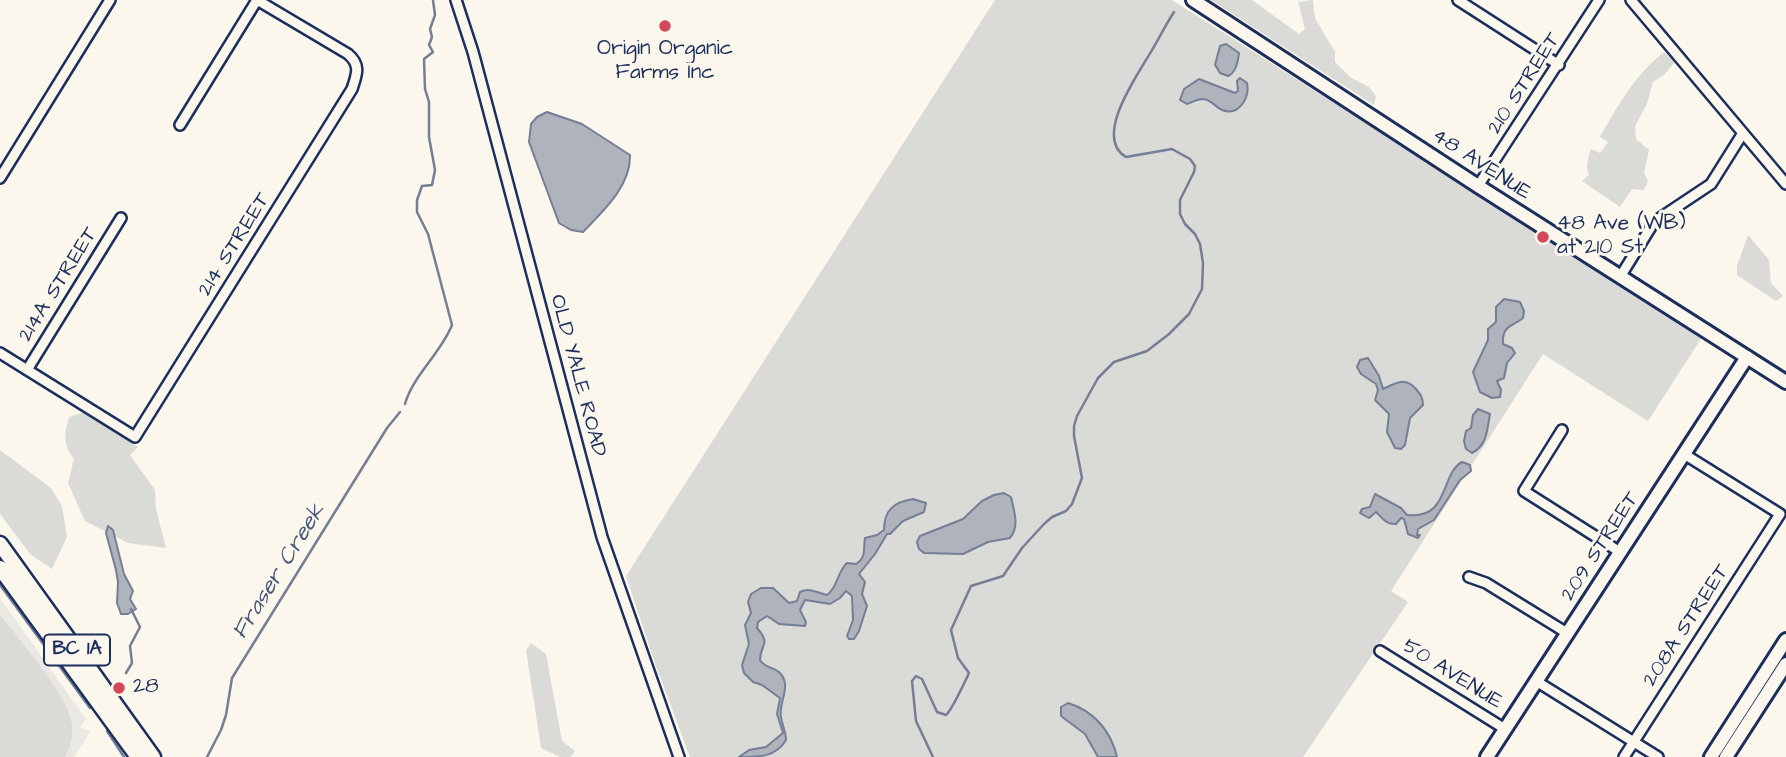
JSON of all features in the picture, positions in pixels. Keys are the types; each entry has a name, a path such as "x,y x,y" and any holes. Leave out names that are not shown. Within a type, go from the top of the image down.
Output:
{"main road":[{"name":"48 AVENUE","path":"1193,0 1786,382"},
{"name":"209 STREET","path":"1487,757 1747,357"},
{"name":"BC 1A","path":"0,544 153,757"},
{"name":"BC 1A","path":"0,568 138,757"},
{"path":"1711,757 1786,640"},
{"path":"1726,757 1786,664"}],"street":[{"path":"0,178 110,0"},
{"path":"180,125 257,0"},
{"name":"214 STREET","path":"27,370 135,437 352,89 358,68 356,61 257,0"},
{"name":"OLD YALE ROAD","path":"456,0 473,52 602,537 679,757"},
{"path":"1458,0 1559,65"},
{"path":"1631,0 1786,184"},
{"name":"210 STREET","path":"1478,186 1559,65 1596,1"},
{"path":"1620,277 1654,222 1711,184 1743,132"},
{"name":"214A STREET","path":"27,370 121,218"},
{"path":"0,354 27,370"},
{"path":"1563,430 1524,491 1620,552"},
{"name":"208A STREET","path":"1624,757 1780,514 1684,454"},
{"path":"1469,576 1486,583 1567,634"},
{"name":"50 AVENUE","path":"1380,651 1505,729"},
{"path":"1536,681 1658,757"}],"shaded area":[{"path":"995,0 1172,0 1702,337 1648,421 1543,354 1391,591 1408,602 1303,757 690,757 626,576"},
{"path":"1211,0 1252,0 1299,34 1305,29 1298,2 1313,0 1315,18 1335,52 1335,62 1350,77 1369,87 1376,96 1374,105"},
{"path":"1226,44 1239,53 1235,70 1228,76 1220,73 1215,65 1220,46"},
{"path":"1664,52 1675,62 1664,75 1653,82 1647,104 1635,126 1636,139 1649,150 1644,173 1648,181 1644,190 1632,189 1620,207 1582,181 1589,175 1589,156 1591,149 1600,153 1608,142 1600,137 1621,102 1644,71"},
{"path":"1240,78 1247,83 1247,94 1242,104 1234,111 1222,110 1203,99 1187,104 1180,100 1184,89 1199,79 1235,93 1238,91 1237,81"},
{"path":"547,112 582,124 630,155 626,177 621,187 607,207 583,232 571,230 559,223 529,142 531,124"},
{"path":"1748,235 1769,260 1771,283 1783,296 1776,301 1737,275 1737,266"},
{"path":"1504,299 1520,302 1524,311 1523,318 1508,327 1504,333 1503,344 1512,348 1515,353 1507,363 1504,378 1497,381 1501,390 1500,397 1492,398 1480,392 1473,372 1488,340 1488,329 1496,322 1496,307"},
{"path":"1368,358 1383,389 1404,382 1412,385 1422,398 1423,405 1410,418 1405,445 1401,449 1395,448 1387,432 1389,414 1375,400 1378,390 1376,384 1361,374 1357,367 1360,360"},
{"path":"1478,409 1490,414 1484,441 1472,453 1466,449 1464,441 1466,431 1471,428 1473,415"},
{"path":"85,412 138,447 130,455 155,490 156,509 166,548 128,543 85,521 68,483 74,459 66,444 65,434 69,417"},
{"path":"0,450 51,488 62,506 67,537 52,569 31,555 0,514"},
{"path":"1462,462 1470,465 1471,471 1460,480 1434,520 1418,529 1418,538 1408,534 1404,519 1401,518 1393,524 1385,521 1376,512 1369,518 1360,513 1362,509 1370,507 1375,494 1401,508 1407,515 1421,515 1431,511 1455,468"},
{"path":"1004,493 1011,497 1015,518 1015,528 1010,538 988,542 963,554 924,553 919,549 917,542 920,536 963,519 982,501"},
{"path":"913,499 926,503 924,512 903,521 887,534 859,574 865,582 862,594 867,606 854,639 847,636 853,620 852,596 846,591 830,604 805,600 800,610 806,622 805,626 779,624 767,616 758,622 757,628 765,641 760,660 779,672 785,683 781,712 786,740 772,753 739,757 749,750 766,747 783,733 777,714 780,698 753,682 744,673 742,665 749,644 745,625 751,613 748,602 751,594 761,588 773,588 789,603 797,601 800,592 804,591 827,595 847,563 856,564 862,558 865,538 884,530 884,523 891,508 900,502"},
{"path":"108,526 113,530 124,574 133,591 130,599 136,609 128,614 121,614 117,603 118,582 106,533"},
{"path":"0,598 86,719 80,727 90,732 74,757 0,757"},
{"path":"0,615 42,668 69,713 72,734 65,757 0,757"},
{"path":"531,643 546,654 562,741 575,751 571,757 560,757 541,748 526,650"},
{"path":"1068,703 1086,711 1100,723 1117,757 1098,757 1085,734 1061,716 1061,707"}],"waterway":[{"name":"Fraser Creek","path":"405,404 414,384 452,325 428,234 417,212 417,200 422,186 432,185 435,170 429,137 429,102 425,89 424,59 433,52 429,45 432,37 430,29 435,15 433,0"},
{"path":"933,757 916,721 912,681 916,676 922,679 937,712 946,715 969,673 958,658 951,630 971,586 1003,576 1022,548 1044,524 1066,511 1072,504 1082,478 1074,426 1098,378 1114,362 1147,351 1169,334 1189,314 1202,289 1203,263 1200,244 1180,214 1180,200 1195,166 1190,159 1172,149 1126,157 1117,148 1114,135 1121,105 1174,12"},
{"name":"Fraser Creek","path":"207,757 226,715 232,678 387,428 400,412"},
{"path":"0,585 90,708"},
{"path":"126,673 132,663 130,646 140,627 131,609"},
{"path":"107,731 124,757"}],"place":[{"name":"Origin Organic Farms Inc","path":"665,26"},
{"name":"48 Ave (WB) at 210 St","path":"1543,237"},
{"name":"28","path":"119,688"}]}
